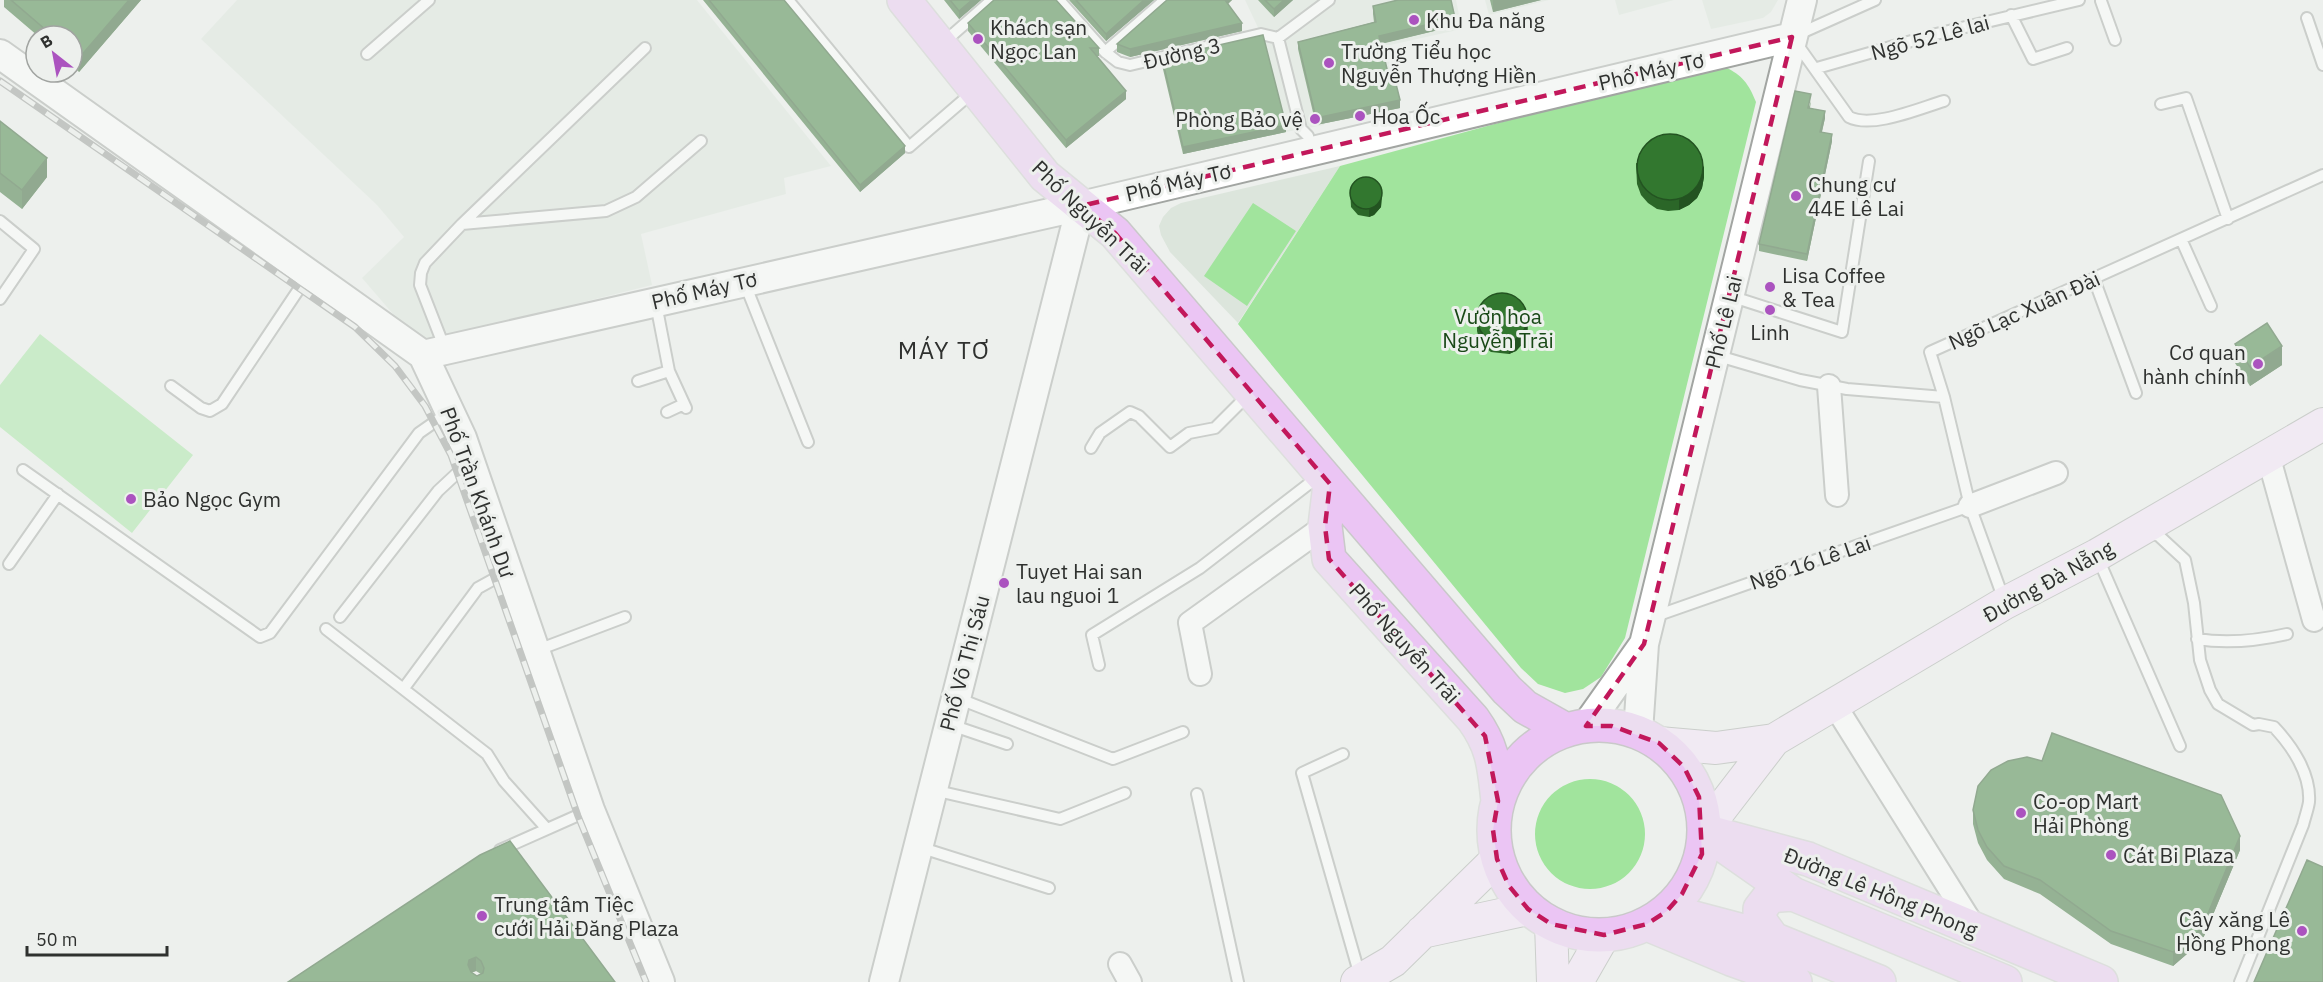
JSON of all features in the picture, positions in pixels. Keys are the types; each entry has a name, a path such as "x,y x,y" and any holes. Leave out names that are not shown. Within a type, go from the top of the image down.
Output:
{"main road":[{"name":"Phố Nguyễn Trãi","path":"904,0 1045,176 1114,233 1507,690 1525,707 1576,728"},
{"name":"Đường Đà Nẵng","path":"1704,831 1774,740 2005,603 2097,555 2323,424"},
{"name":"Phố Nguyễn Trãi","path":"1325,479 1325,526 1329,559 1485,736 1492,756 1498,801"},
{"path":"1612,726 1649,738 1684,767 1699,797 1704,831 1702,854 1694,875 1682,894 1657,917 1626,932 1604,935 1577,933 1540,916 1509,886 1497,859 1493,830 1498,801 1508,778 1523,757 1543,741 1576,728 1612,726"},
{"name":"Đường Đà Nẵng","path":"1649,738 1716,748 1774,740"},
{"name":"Đường Lê Hồng Phong","path":"1704,831 1808,859 2101,982"},
{"name":"Đường Lê Hồng Phong","path":"1704,831 1793,894 2005,982"},
{"path":"1359,981 1393,961 1497,859"},
{"path":"1773,939 1760,921 1760,909 1770,896 1793,894"},
{"path":"1421,932 1540,916"},
{"path":"1540,916 1553,982"},
{"path":"1657,917 1773,939 1880,982"},
{"path":"1657,917 1731,959 1795,982"},
{"path":"1577,982 1604,935"}],"street":[{"name":"Phố Lê Lai","path":"1649,738 1647,631 1802,0"},
{"name":"Phố Máy Tơ","path":"434,352 743,280 1081,206 1309,144 1792,37"},
{"path":"0,54 309,274 434,352"},
{"name":"Phố Võ Thị Sáu","path":"884,982 1081,206"},
{"name":"Phố Trần Khánh Dư","path":"434,352 449,412 462,438 590,810 660,982"},
{"path":"1829,386 1837,495"},
{"path":"2268,455 2314,620"},
{"path":"1970,506 2056,473"},
{"path":"1200,674 1190,623 1325,526"},
{"name":"Phố Lê Lai","path":"1576,728 1647,631"},
{"path":"1834,704 1975,929"}],"lane":[{"path":"367,54 429,0"},
{"path":"788,0 909,147 976,89"},
{"path":"941,46 992,0"},
{"path":"1059,0 1105,52 1166,0"},
{"path":"1309,144 1301,129 1278,39 1329,0"},
{"path":"1875,0 1792,37 1849,117 1866,122 1944,101"},
{"name":"Ngõ 52 Lê lai","path":"1816,68 2011,15 2079,0"},
{"path":"2101,0 2115,40"},
{"path":"2011,15 2033,59 2067,48"},
{"path":"2307,18 2323,65"},
{"name":"Đường 3","path":"1105,52 1118,62 1130,65 1261,34 1278,39"},
{"path":"434,352 420,285 425,263 462,224 645,48"},
{"path":"2161,104 2186,98 2228,219"},
{"path":"462,224 606,211 636,197 701,141"},
{"path":"1730,296 1842,332 1869,161"},
{"name":"Ngõ Lạc Xuân Đài","path":"2005,603 1970,506 1944,397 1930,352 2323,175"},
{"path":"0,221 34,249 0,299"},
{"path":"2181,239 2211,306"},
{"path":"171,386 201,408 210,411 222,404 309,274"},
{"path":"2094,279 2136,393"},
{"path":"743,280 808,442"},
{"path":"656,300 669,371 685,406 667,412"},
{"path":"1715,354 1800,380 1829,386 1944,397"},
{"path":"638,381 669,371"},
{"path":"1091,448 1100,433 1130,412 1139,416 1170,447 1189,433 1215,428 1251,392"},
{"path":"24,470 260,637 270,633 419,433 449,412"},
{"path":"340,617 438,491 470,461"},
{"path":"1099,665 1092,635 1200,568 1325,479"},
{"path":"9,564 58,494"},
{"name":"Ngõ 16 Lê Lai","path":"1647,631 1970,506"},
{"path":"2140,529 2159,536 2185,560 2194,603 2200,660 2210,690 2218,704 2253,725 2274,727 2296,758 2308,785 2308,802 2303,825 2240,982"},
{"path":"2097,555 2180,746"},
{"path":"404,688 478,588 507,572"},
{"path":"534,651 625,617"},
{"path":"326,629 488,754 504,780 547,829"},
{"path":"2197,639 2213,642 2248,642 2287,634"},
{"path":"952,711 1113,759 1183,732"},
{"path":"952,711 1007,744"},
{"path":"1344,754 1302,773 1359,981"},
{"path":"932,790 1060,819 1125,793"},
{"path":"1197,794 1238,982"},
{"path":"492,854 590,810"},
{"path":"918,847 1049,888"}],"highlighted area":[{"path":"1792,37 1644,644 1586,726 1612,726 1659,743 1684,767 1699,797 1702,854 1682,894 1667,911 1647,924 1604,935 1551,924 1528,909 1509,886 1497,859 1493,830 1498,801 1485,736 1329,559 1325,526 1330,484 1115,233 1081,206"}],"shaded area":[{"path":"237,0 697,0 831,166 784,178 786,194 641,234 652,285 418,343 362,278 404,237 377,205 201,39"},
{"name":"Trường Tiểu học Nguyễn Thượng Hiền","path":"1245,0 1456,0 1462,29 1386,46 1393,80 1317,97 1324,125 1286,132 1261,34"},
{"path":"1485,0 1549,0 1489,15"},
{"path":"1615,0 1674,0 1619,15"},
{"path":"1702,0 1778,0 1771,12 1763,18 1711,29"},
{"path":"1340,166 1238,323 1170,252 1161,235 1159,226 1163,217 1171,208 1181,203"}],"green space":[{"name":"Vườn hoa Nguyễn Trãi","path":"1725,67 1744,81 1756,102 1625,638 1601,677 1583,689 1565,693 1538,684 1521,668 1238,324 1340,166 1698,69"},
{"path":"1253,203 1296,231 1247,306 1204,276"},
{"path":"40,334 193,455 132,533 0,427 0,385"},
{"path":"1590,779 1611,783 1629,795 1641,813 1645,834 1641,855 1629,873 1611,885 1590,889 1569,885 1551,873 1539,855 1535,834 1539,813 1551,795 1569,783"}],"building":[{"path":"11,0 129,0 84,52 84,24 39,24"},
{"path":"709,0 784,0 905,146 860,185"},
{"path":"950,0 972,0 959,11"},
{"path":"994,0 1056,0 1099,48 1090,48 1126,91 1066,140 968,23"},
{"path":"1076,0 1144,0 1106,34"},
{"path":"1167,0 1225,0 1242,23 1130,49 1117,44"},
{"path":"1265,0 1284,0 1274,9"},
{"path":"1398,0 1451,0 1455,18 1379,36 1388,73 1393,72 1400,100 1316,118 1298,42 1376,22 1373,6"},
{"path":"1263,35 1286,125 1183,147 1162,58"},
{"name":"Chung cư 44E Lê Lai","path":"1795,91 1811,94 1808,108 1825,111 1820,132 1832,134 1807,254 1759,244"},
{"path":"0,121 47,158 22,190 0,173"},
{"path":"1663,134 1677,134 1689,139 1698,148 1703,167 1701,180 1694,191 1677,200 1663,200 1651,195 1642,186 1637,174 1637,160 1642,148 1651,139"},
{"path":"1366,177 1377,182 1382,193 1377,204 1366,209 1355,204 1350,193 1355,182"},
{"path":"1497,293 1507,293 1520,300 1527,313 1527,323 1520,336 1507,343 1497,343 1488,339 1481,332 1477,323 1477,313 1481,304 1488,297"},
{"path":"2267,323 2282,346 2250,367 2235,344"},
{"name":"Cát Bi Plaza","path":"2052,733 2221,795 2240,836 2202,928 2173,952 2111,931 2040,880 2004,866 1987,847 1978,830 1973,810 1978,786 1991,770 2008,761 2027,757 2042,761"},
{"name":"Trung tâm Tiệc cưới Hải Đăng Plaza","path":"510,841 615,982 288,982 480,855","holes":["476,957 484,968 483,973 477,976 471,972 468,965 469,960"]},
{"name":"Cây xăng Lê Hồng Phong","path":"2307,860 2323,867 2323,982 2254,982"}],"railway":[{"path":"0,81 355,327 395,366 425,406 451,455 578,816 646,982"}],"place":[{"name":"Khu Đa năng","path":"1414,20"},
{"name":"Khách sạn Ngọc Lan","path":"978,39"},
{"name":"Trường Tiểu học Nguyễn Thượng Hiền","path":"1329,63"},
{"name":"Hoa Ốc","path":"1360,116"},
{"name":"Phòng Bảo vệ","path":"1315,119"},
{"name":"Chung cư 44E Lê Lai","path":"1796,196"},
{"name":"Lisa Coffee & Tea","path":"1770,287"},
{"name":"Linh","path":"1770,310"},
{"name":"Cơ quan hành chính","path":"2258,364"},
{"name":"Bảo Ngọc Gym","path":"131,499"},
{"name":"Tuyet Hai san lau nguoi 1","path":"1004,583"},
{"name":"Co-op Mart Hải Phòng","path":"2021,813"},
{"name":"Cát Bi Plaza","path":"2111,855"},
{"name":"Trung tâm Tiệc cưới Hải Đăng Plaza","path":"482,916"},
{"name":"Cây xăng Lê Hồng Phong","path":"2302,931"}],"district":[{"name":"MÁY TƠ","path":"944,350"}]}
